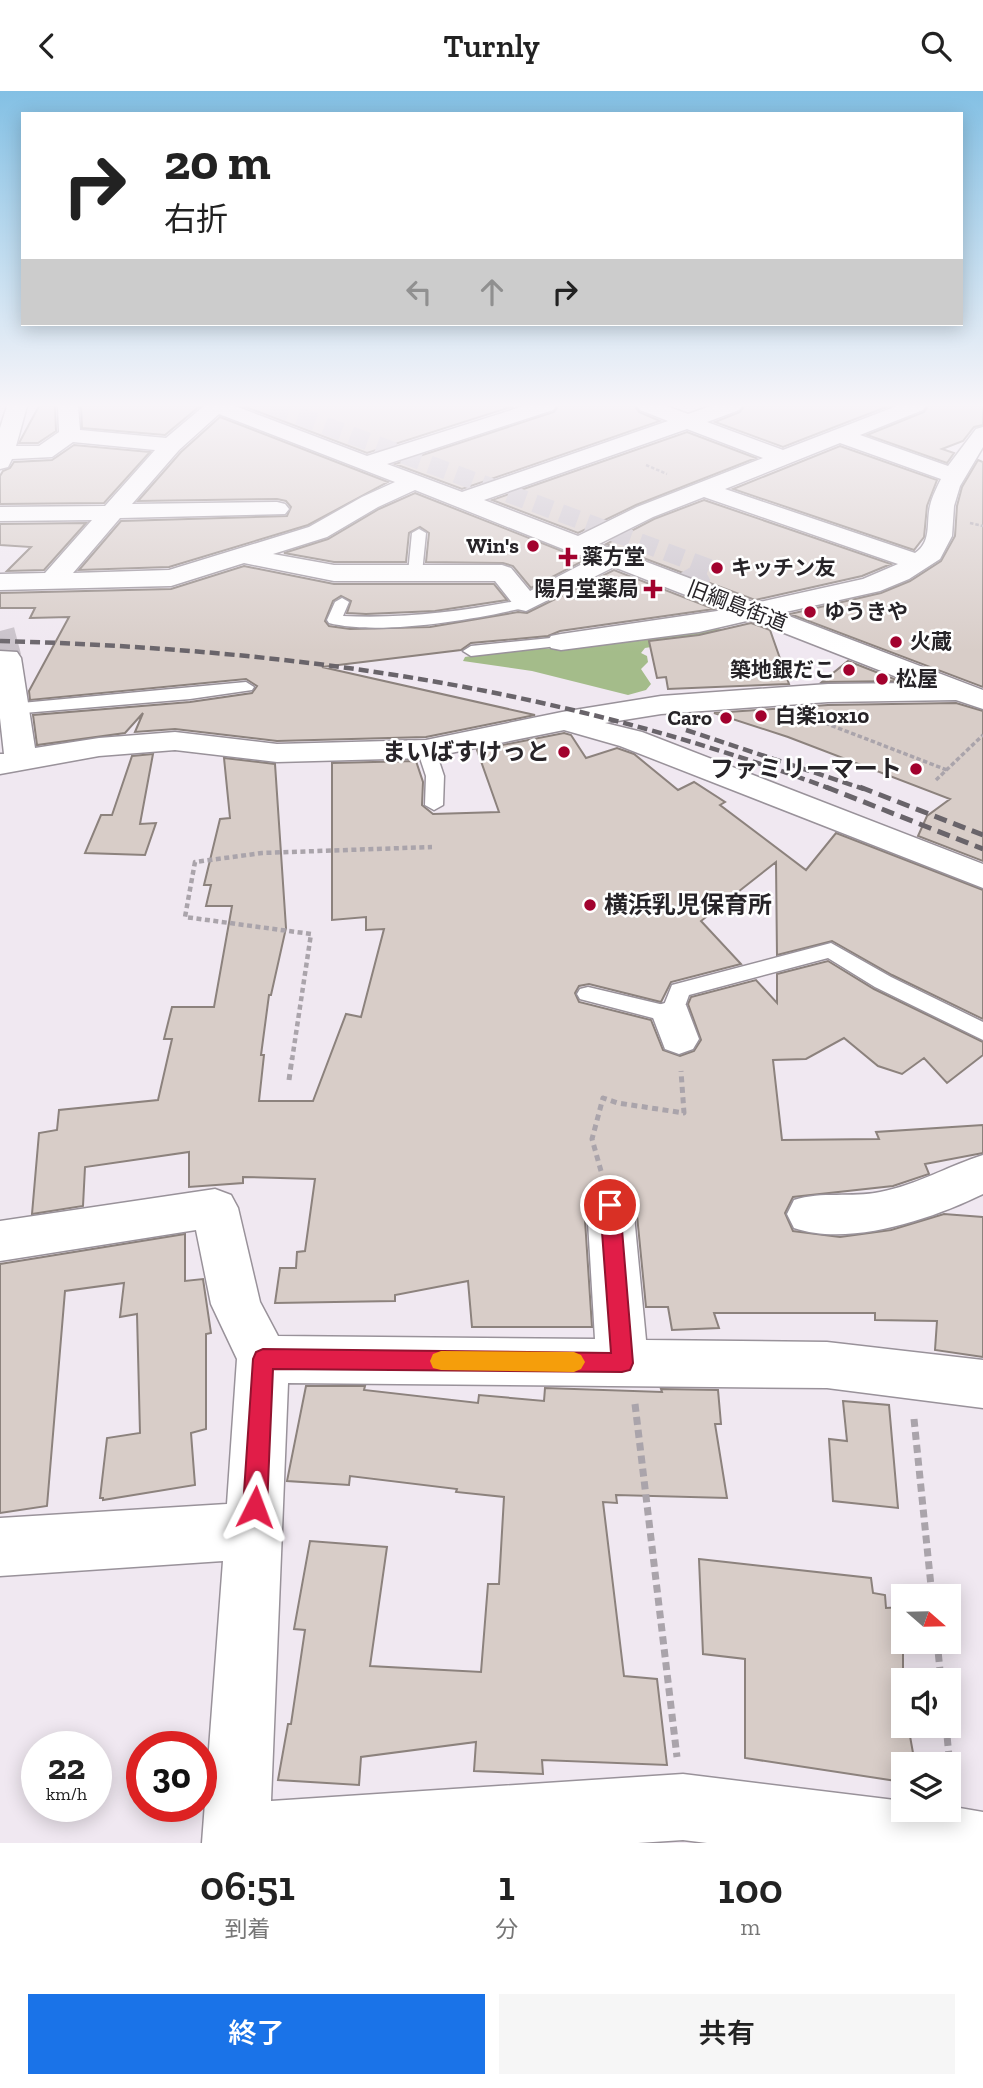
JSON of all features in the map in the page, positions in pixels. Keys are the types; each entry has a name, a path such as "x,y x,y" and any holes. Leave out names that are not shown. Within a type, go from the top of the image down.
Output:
{"street":[{"path":"52,581 133,488"},
{"path":"0,582 158,580 318,532 370,502 402,488"},
{"name":"旧綱島街道","path":"425,488 754,611 970,696"},
{"path":"460,502 500,488"},
{"path":"577,546 645,512 706,488"},
{"path":"561,642 699,624 871,585 900,574 931,554 940,536 942,506 949,488"},
{"path":"703,489 918,562"},
{"path":"233,559 237,509"},
{"path":"0,514 276,509"},
{"path":"233,559 334,573 502,573 526,603 611,558"},
{"path":"7,688 11,762 99,747 175,741 277,753 426,749 562,721 661,705 771,697 970,696"},
{"path":"562,721 631,739 983,877"},
{"path":"810,1214 878,1212 938,1195 983,1173"},
{"path":"610,1205 626,1363"},
{"path":"0,1241 215,1208 236,1304 263,1359 236,1843"},
{"path":"263,1359 827,1365 983,1384"},
{"path":"0,1547 254,1531"},
{"path":"247,1843 272,1834 327,1837 683,1807 967,1842"}],"lane":[{"path":"415,573 419,533"},
{"path":"342,602 334,619 379,623 427,619 526,603"},
{"path":"471,651 561,642"},
{"path":"7,688 190,694 246,687"},
{"path":"426,749 435,776 434,805"},
{"path":"588,994 675,1027 680,990 831,950 883,982 983,1032"}],"path":[{"path":"771,697 824,722 947,770"},
{"path":"936,781 983,735"},
{"path":"289,1080 310,935 185,917 195,862 262,853 432,847"},
{"path":"610,1205 592,1139 603,1098 618,1103 684,1113 675,1027"},
{"path":"626,1363 683,1807"},
{"path":"909,1374 931,1584"},
{"path":"948,1738 967,1842"}],"green space":[{"path":"712,625 720,629 714,637 645,648 641,653 647,656 648,662 641,669 651,684 646,690 628,695 532,671 463,661 465,657 504,651 569,650 576,646"}],"building":[{"path":"0,488 118,488 104,503 0,504"},
{"path":"150,488 377,488 308,525 169,567 79,570 121,521 287,516 291,507 286,501 277,499 138,501"},
{"path":"527,488 680,488 578,533 492,500"},
{"path":"934,488 927,506 924,537 914,550 733,489"},
{"path":"962,488 983,488 983,687 790,614 881,593 910,581 941,561 955,536 957,506"},
{"path":"415,493 585,560 531,588 513,566 503,563 426,562 429,533 420,527 409,533 406,562 334,562 284,553 328,539 379,509"},
{"path":"704,500 891,564 862,576 755,600 606,544 654,519"},
{"path":"86,523 44,570 7,571 31,547 0,545 0,524"},
{"path":"244,566 334,584 494,584 507,600 435,611 366,614 347,613 351,601 341,596 333,601 325,621 329,626 350,629 430,627 518,612 527,613 614,570 714,609 560,631 548,636 471,643 461,650 322,667 535,715 426,737 277,741 175,729 135,732 143,713 125,733 37,745 33,715 190,702 252,693 257,686 246,679 30,700 29,691 69,617 30,618 35,608 0,608 0,593 171,589"},
{"path":"751,623 770,630 789,684 668,689 666,677 657,678 649,641 699,635"},
{"path":"848,661 899,681 822,682"},
{"path":"956,703 983,711 983,861 918,836 927,816 950,799 788,737 714,713 828,705"},
{"path":"564,733 571,735 586,758 617,748 634,754 678,790 694,782 725,802 720,805 806,870 836,833 983,890 983,1019 892,975 832,941 777,955 776,862 701,921 741,964 671,982 661,1002 589,984 579,986 575,993 579,1002 651,1020 663,1050 680,1056 694,1051 701,1040 688,1004 691,997 756,980 777,1003 777,974 828,961 874,989 983,1042 983,1055 947,1083 924,1058 902,1074 878,1066 844,1038 806,1059 773,1060 782,1140 879,1139 876,1132 983,1125 983,1153 925,1164 929,1174 893,1186 793,1197 785,1213 793,1231 840,1237 891,1230 944,1214 983,1217 983,1357 935,1350 937,1321 875,1320 875,1313 714,1313 719,1328 672,1330 668,1307 646,1307 636,1205 627,1190 611,1184 593,1190 584,1205 592,1327 472,1327 468,1281 395,1295 395,1301 275,1303 280,1268 296,1268 297,1252 305,1251 315,1179 243,1177 243,1183 189,1187 189,1152 85,1167 83,1206 32,1214 39,1133 57,1130 59,1110 158,1100 172,1039 164,1039 172,1007 214,1007 232,906 206,906 211,885 204,885 220,819 230,818 224,758 275,764 286,928 269,995 261,1055 264,1055 259,1101 313,1101 346,1014 361,1017 384,929 366,930 366,917 332,920 332,763 416,761 423,782 422,805 433,814 499,812 477,750"},
{"path":"153,754 140,824 156,823 145,855 85,853 101,815 112,815 132,756"},
{"path":"185,1234 185,1281 203,1279 211,1333 206,1334 206,1429 191,1433 195,1485 103,1500 100,1498 107,1438 140,1433 137,1314 120,1317 124,1283 65,1291 47,1506 0,1513 0,1264"},
{"path":"306,1386 365,1386 364,1390 478,1403 479,1395 544,1401 545,1388 662,1392 661,1389 718,1390 721,1424 715,1424 727,1498 616,1495 617,1503 603,1502 624,1676 657,1679 667,1765 542,1760 543,1774 474,1771 476,1742 361,1757 359,1785 278,1780 288,1724 291,1724 305,1630 294,1629 310,1541 387,1547 370,1666 481,1672 488,1584 499,1584 504,1497 350,1476 349,1485 287,1481"},
{"path":"843,1401 889,1405 898,1508 833,1501 829,1439 847,1441"},
{"path":"699,1559 871,1578 873,1593 885,1595 886,1608 891,1608 891,1654 903,1654 903,1668 891,1668 891,1738 910,1738 913,1752 891,1752 891,1780 745,1758 745,1659 703,1654"}],"tunnel":[{"path":"493,488 712,569 701,575"},
{"path":"684,585 704,573"},
{"path":"0,631 7,658"}],"railway":[{"path":"0,641 214,653 319,664 422,679 524,699 626,724 728,753 831,789"},
{"path":"686,730 864,789"},
{"path":"826,787 983,849"},
{"path":"860,787 983,835"}],"slow traffic":[{"path":"441,1361 574,1362"}],"place":[{"name":"Win's","path":"533,546"},
{"name":"薬方堂","path":"568,557"},
{"name":"キッチン友","path":"717,568"},
{"name":"陽月堂薬局","path":"653,589"},
{"name":"ゆうきや","path":"810,612"},
{"name":"火蔵","path":"896,642"},
{"name":"築地銀だこ","path":"849,670"},
{"name":"松屋","path":"882,679"},
{"name":"白楽10x10","path":"761,716"},
{"name":"Caro","path":"726,718"},
{"name":"まいばすけっと","path":"564,752"},
{"name":"ファミリーマート","path":"916,769"},
{"name":"横浜乳児保育所","path":"590,905"}],"route":[{"path":"255,1507 263,1359 622,1363 610,1205"}]}
